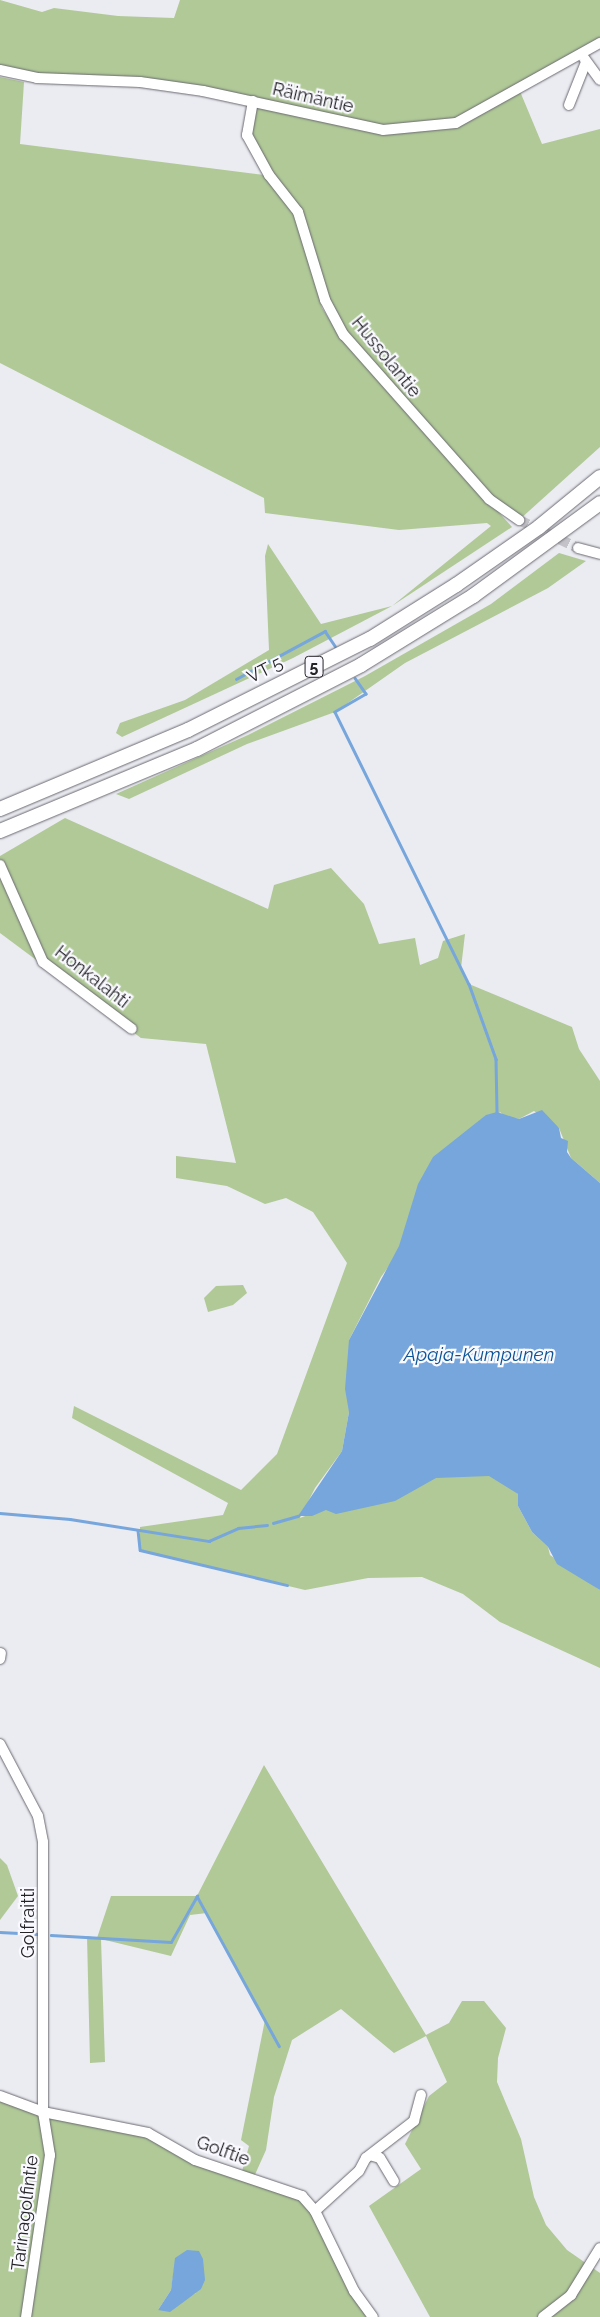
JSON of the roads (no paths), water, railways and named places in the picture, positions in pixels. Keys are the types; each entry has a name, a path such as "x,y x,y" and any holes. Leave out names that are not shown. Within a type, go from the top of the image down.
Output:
{"highway":[{"name":"VT 5","path":"0,809 188,730 370,638 471,575 600,477"},
{"name":"5","path":"0,831 197,749 361,665 473,596 600,503"}],"street":[{"name":"Räimäntie","path":"0,70 37,78 140,82 252,100 383,130 456,123 584,57 600,43"},
{"path":"584,57 600,80"},
{"path":"569,105 584,57"},
{"name":"Hussolantie","path":"252,100 247,135 269,175 298,212 326,300 344,335 489,499 519,520"},
{"path":"578,548 600,554"},
{"name":"Honkalahti","path":"0,866 43,962 132,1029"},
{"name":"Golfraitti","path":"0,1744 38,1816 44,1842 43,2112"},
{"name":"Golftie","path":"0,2096 43,2112 148,2133 195,2160 302,2196 314,2211 354,2291 373,2317"},
{"path":"314,2211 359,2172 366,2158 373,2156 414,2121 421,2096"},
{"name":"Tarinagolfintie","path":"26,2317 50,2155 43,2112"},
{"path":"373,2156 380,2158 394,2181"},
{"path":"543,2317 571,2295 600,2248"}],"water":[{"name":"Apaja-Kumpunen","path":"542,1110 559,1128 561,1138 568,1141 567,1152 571,1158 600,1183 600,1590 557,1564 548,1547 532,1532 518,1506 518,1494 489,1476 436,1478 395,1501 336,1514 326,1510 312,1516 298,1516 342,1451 349,1412 345,1389 349,1340 399,1246 418,1184 433,1157 486,1115 497,1112 519,1119"},
{"path":"187,2250 199,2251 203,2259 205,2280 201,2289 170,2312 158,2310 171,2290 175,2258"}],"waterway":[{"path":"236,679 325,631 335,646"},
{"path":"355,678 366,694 335,712 469,984 496,1059 497,1112"},
{"path":"0,1513 70,1519 209,1541 238,1528 267,1525"},
{"path":"273,1523 298,1516"},
{"path":"138,1530 140,1550 287,1585"},
{"path":"51,1935 171,1942 197,1896 279,2046"},
{"path":"0,1932 37,1934"}],"tunnel":[{"path":"519,520 578,548"}]}
